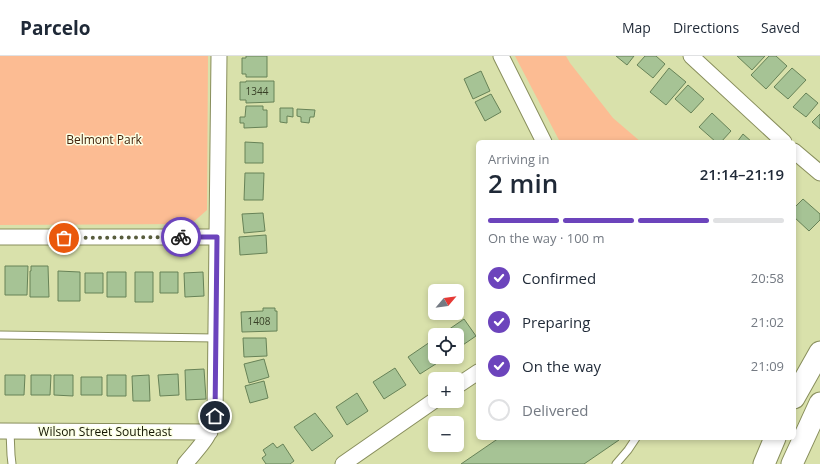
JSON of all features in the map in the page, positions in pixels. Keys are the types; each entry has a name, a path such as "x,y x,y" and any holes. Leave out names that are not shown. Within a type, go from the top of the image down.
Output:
{"main road":[{"path":"796,389 820,352"},
{"path":"792,464 819,406"},
{"path":"764,464 774,440"}],"street":[{"path":"185,464 210,432 215,416 219,56"},
{"path":"501,56 543,140"},
{"path":"691,56 782,140"},
{"path":"796,153 820,173"},
{"path":"0,237 217,237"},
{"path":"464,381 476,373"},
{"path":"796,392 819,406"},
{"path":"343,464 428,405"},
{"name":"Wilson Street Southeast","path":"5,431 210,432"}],"lane":[{"path":"0,335 216,338"},
{"path":"5,431 12,464"},
{"path":"616,464 635,440"}],"green space":[{"name":"Belmont Park","path":"0,56 208,56 207,210 191,224 0,225"},
{"path":"515,56 566,56 613,118 639,140 559,140"}],"building":[{"path":"246,56 267,56 267,77 246,77 246,74 242,74 242,58 246,58"},
{"path":"616,56 634,56 627,65"},
{"path":"645,56 656,56 665,64 653,78 637,65"},
{"path":"737,56 765,56 752,70"},
{"path":"769,56 776,56 787,66 766,89 751,75"},
{"path":"669,68 686,82 666,105 650,92"},
{"path":"792,68 806,80 788,99 774,87"},
{"path":"481,71 490,91 473,99 464,79"},
{"path":"274,81 274,102 246,103 246,100 240,100 240,82"},
{"path":"688,85 704,99 691,113 675,99"},
{"path":"806,93 818,103 806,117 793,107"},
{"path":"491,94 501,112 485,121 475,102"},
{"path":"246,106 263,106 263,110 267,110 267,127 244,128 244,123 240,123 240,117 245,117"},
{"path":"280,108 293,108 293,117 287,116 287,123 280,122"},
{"path":"297,109 315,110 314,117 310,117 309,123 301,122 301,117 297,116"},
{"path":"712,113 731,131 723,140 714,140 699,127"},
{"path":"820,114 820,129 812,122"},
{"path":"743,134 750,140 738,140"},
{"path":"245,142 263,143 263,163 245,163"},
{"path":"245,173 264,173 263,200 244,200"},
{"path":"803,199 820,214 820,220 809,231 796,219 796,206"},
{"path":"263,213 265,231 244,233 242,214"},
{"path":"266,235 267,253 240,255 239,237"},
{"path":"5,266 28,266 27,295 5,295"},
{"path":"31,266 48,266 49,297 30,297"},
{"path":"58,271 80,272 80,301 58,301"},
{"path":"107,272 126,272 126,297 107,297"},
{"path":"135,272 153,272 153,302 135,302"},
{"path":"160,272 178,272 178,293 160,293"},
{"path":"203,272 204,296 185,297 184,273"},
{"path":"85,273 103,273 103,293 85,293"},
{"path":"263,308 275,308 275,311 277,311 277,331 242,332 241,312 263,311"},
{"path":"464,319 476,336 464,344 464,328 451,328"},
{"path":"243,338 266,338 267,356 244,357"},
{"path":"428,343 428,364 436,364 420,374 408,357"},
{"path":"264,359 269,377 249,383 244,364"},
{"path":"395,368 406,385 384,399 373,382"},
{"path":"204,369 206,399 186,400 185,370"},
{"path":"178,374 179,395 160,396 158,375"},
{"path":"5,375 25,375 24,395 5,395"},
{"path":"31,375 51,375 50,395 31,395"},
{"path":"54,375 73,375 73,396 54,395"},
{"path":"107,375 126,375 126,396 107,396"},
{"path":"149,375 150,401 133,401 132,376"},
{"path":"81,377 102,377 102,395 81,395"},
{"path":"264,381 268,398 250,403 245,386"},
{"path":"357,393 368,411 347,425 336,407"},
{"path":"315,413 333,436 312,451 294,427"},
{"path":"496,440 619,440 584,464 461,464"},
{"path":"273,443 277,448 283,444 294,461 290,464 266,464 262,458 266,455 263,450"}],"way so far":[{"path":"64,238 181,237"}],"route":[{"path":"181,237 217,237 215,416"}]}
